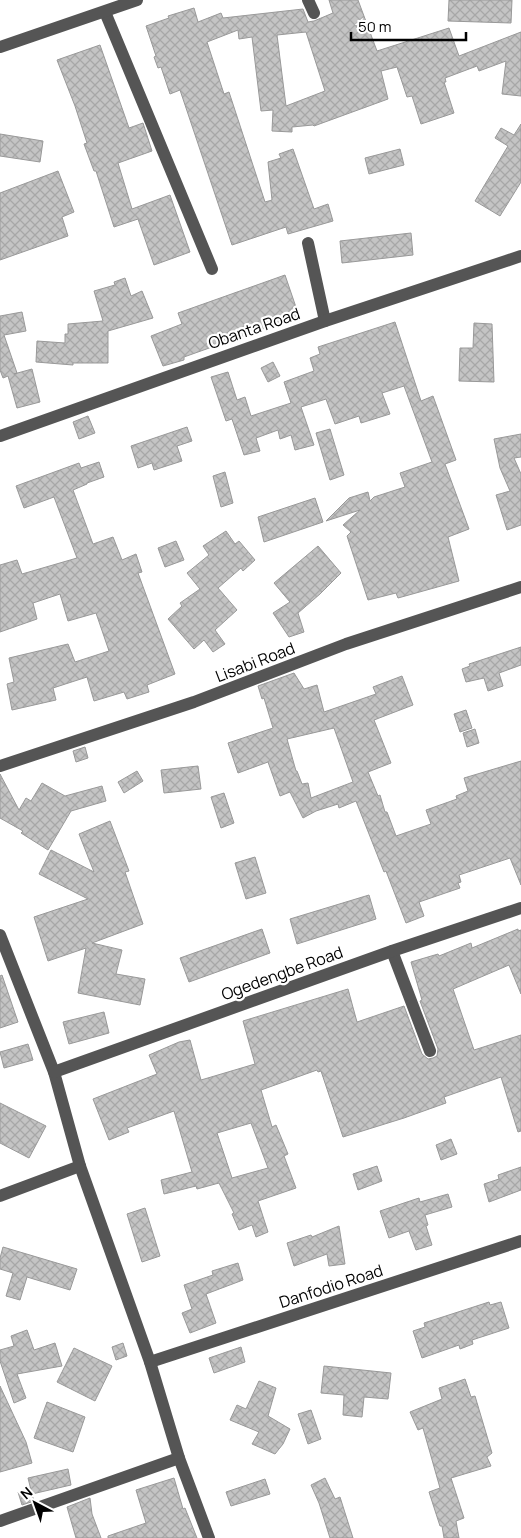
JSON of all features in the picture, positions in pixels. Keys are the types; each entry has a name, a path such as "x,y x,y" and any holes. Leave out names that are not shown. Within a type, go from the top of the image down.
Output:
{"street":[{"path":"0,47 137,0"},
{"path":"308,0 314,13"},
{"path":"105,12 212,269"},
{"path":"308,243 325,321"},
{"name":"Obanta Road","path":"0,436 325,321 521,256"},
{"name":"Lisabi Road","path":"0,766 194,702 346,644 521,587"},
{"name":"Ogedengbe Road","path":"54,1072 392,951 521,908"},
{"path":"0,935 54,1072 80,1166 150,1362 179,1458 209,1538"},
{"path":"392,951 430,1051"},
{"path":"0,1196 80,1166"},
{"name":"Danfodio Road","path":"150,1362 521,1241"},
{"path":"0,1521 179,1458"}],"building":[{"path":"329,0 358,0 377,51 449,28 459,56 521,32 521,96 502,94 506,61 479,71 477,66 445,78 446,82 444,82 454,113 421,124 412,96 407,97 397,67 381,71 388,99 314,126 292,127 292,132 272,131 273,110 261,111 252,37 239,39 238,30 207,42 224,94 229,92 265,202 272,200 268,162 281,158 279,154 293,149 314,209 328,204 333,221 288,234 286,227 232,245 180,90 170,94 161,67 158,68 154,57 156,56 146,26 169,18 168,16 194,8 198,22 221,13 223,18 303,9 308,22 333,13","holes":["306,32 325,91 286,106 277,35"]},
{"path":"449,0 512,0 511,23 448,21"},
{"path":"100,45 129,128 143,123 152,151 118,163 132,209 170,195 190,252 154,265 138,219 114,227 96,171 94,171 84,144 87,143 75,106 57,60"},
{"path":"521,124 521,182 500,216 475,201 508,146 495,138 501,128 514,135"},
{"path":"0,134 43,141 40,162 0,156"},
{"path":"400,149 404,165 369,174 365,158"},
{"path":"58,171 74,212 62,217 68,236 0,260 0,193"},
{"path":"411,233 413,255 342,263 340,241"},
{"path":"285,275 299,316 184,357 184,360 163,366 151,336 182,324 178,313"},
{"path":"125,278 131,296 142,291 153,318 108,331 108,363 73,363 73,365 36,362 37,341 65,343 65,334 68,334 68,324 103,321 94,291 115,285 114,282"},
{"path":"22,312 26,331 4,335 17,373 14,374 32,369 40,402 17,408 8,376 3,378 0,370 0,316"},
{"path":"395,322 421,401 433,396 456,460 445,464 469,529 448,537 459,581 398,598 396,593 368,600 347,536 351,532 343,525 360,510 326,521 349,498 368,492 370,501 374,497 405,487 400,473 432,462 404,386 382,393 390,414 361,423 359,416 335,424 326,399 301,407 314,445 295,450 291,435 280,439 278,430 256,438 260,451 244,455 232,419 226,421 211,377 228,372 237,400 245,397 251,416 291,403 284,382 314,371 310,358 320,354 318,347"},
{"path":"474,323 492,324 494,382 459,381 460,348 473,348"},
{"path":"273,362 280,376 268,382 261,368"},
{"path":"88,416 95,433 79,439 73,422"},
{"path":"187,427 192,441 177,446 182,461 154,470 152,463 138,468 131,446"},
{"path":"330,429 344,475 330,480 316,433"},
{"path":"521,434 521,457 514,458 521,474 521,525 507,530 496,495 510,491 500,468 494,439"},
{"path":"99,462 104,477 73,490 93,544 113,537 122,560 136,554 142,572 138,573 175,674 147,685 149,692 127,699 124,692 94,701 87,677 53,688 56,700 12,710 7,684 14,682 9,658 68,644 75,662 109,651 96,613 68,621 60,594 33,603 37,619 0,632 0,565 17,560 22,574 77,558 54,497 24,508 16,486 79,463 81,468"},
{"path":"225,472 233,503 221,507 213,476"},
{"path":"315,498 323,522 264,542 258,517"},
{"path":"226,531 235,544 239,541 255,560 243,571 241,568 218,588 237,610 215,630 225,644 213,652 204,640 194,649 168,619 182,606 180,603 200,589 187,573 209,555 203,546"},
{"path":"176,541 184,560 165,567 158,548"},
{"path":"318,546 341,573 298,613 304,632 289,637 273,613 290,602 274,583"},
{"path":"521,647 521,665 499,673 503,686 488,691 484,678 466,682 462,669 470,666 469,664"},
{"path":"294,673 304,689 317,685 324,712 376,694 373,687 402,676 413,705 374,720 391,763 368,772 378,796 380,795 385,812 387,812 396,836 431,824 426,810 457,799 456,796 468,791 464,778 521,761 521,885 510,858 459,875 461,882 458,883 460,888 419,902 424,916 406,923 356,801 339,808 338,804 316,811 303,818 290,792 280,796 268,762 238,773 228,743 273,728 264,698 262,699 258,686","holes":["334,728 353,782 311,798 308,783 302,784 296,771 287,739"]},
{"path":"466,710 472,728 460,732 454,714"},
{"path":"475,729 479,743 467,747 463,733"},
{"path":"85,747 88,758 76,762 73,751"},
{"path":"198,766 201,789 164,793 161,770"},
{"path":"137,771 143,781 124,793 118,782"},
{"path":"0,774 19,810 26,798 31,801 42,783 65,796 102,786 106,801 71,811 48,850 21,833 23,831 0,818"},
{"path":"224,793 234,823 221,828 211,797"},
{"path":"110,821 129,871 125,872 143,924 92,943 122,950 116,974 145,979 140,1005 78,993 86,948 48,961 34,917 88,899 39,874 51,850 94,872 79,834"},
{"path":"255,857 266,893 246,899 235,863"},
{"path":"369,895 376,919 297,944 290,919"},
{"path":"262,929 270,953 189,982 180,958"},
{"path":"518,929 518,931 521,930 521,994 509,965 453,989 474,1050 521,1035 521,1131 518,1132 501,1077 444,1097 446,1103 343,1137 321,1071 318,1072 317,1070 261,1090 272,1127 276,1125 288,1154 284,1156 296,1188 258,1201 268,1232 256,1237 252,1225 239,1230 232,1214 234,1213 219,1183 197,1189 196,1186 164,1194 161,1180 192,1172 174,1111 127,1128 129,1132 109,1140 93,1099 157,1074 149,1055 179,1042 190,1040 201,1080 255,1064 243,1021 348,989 357,1022 404,1006 422,1054 428,1059 437,1056 438,1049 420,1001 422,1000 411,962 438,954 439,956 471,943 472,948","holes":["251,1123 268,1168 232,1178 217,1133"]},
{"path":"2,975 18,1022 0,1028 0,976"},
{"path":"104,1012 109,1033 69,1044 63,1022"},
{"path":"28,1044 33,1060 4,1068 0,1052"},
{"path":"0,1103 46,1126 29,1158 0,1143"},
{"path":"451,1139 457,1154 441,1160 436,1145"},
{"path":"377,1166 382,1181 358,1190 353,1174"},
{"path":"521,1167 521,1190 489,1202 484,1184 499,1179 498,1175"},
{"path":"448,1194 452,1207 425,1215 428,1225 426,1226 432,1245 416,1250 409,1231 389,1238 380,1211 419,1198 420,1202"},
{"path":"145,1208 160,1256 142,1262 127,1214"},
{"path":"339,1226 345,1264 329,1266 327,1254 294,1266 287,1243 311,1235 312,1237"},
{"path":"3,1247 77,1269 70,1290 27,1277 20,1300 6,1296 13,1273 0,1269"},
{"path":"238,1263 243,1280 206,1294 216,1323 190,1333 182,1313 192,1309 184,1285 213,1275 212,1271"},
{"path":"489,1302 490,1305 501,1302 509,1328 472,1340 473,1344 460,1349 459,1345 422,1358 413,1331 425,1327 424,1323"},
{"path":"27,1330 34,1350 55,1343 62,1366 17,1374 26,1398 14,1403 0,1361 0,1350 14,1346 11,1336"},
{"path":"123,1343 127,1356 116,1360 112,1347"},
{"path":"241,1347 245,1362 214,1373 209,1358"},
{"path":"74,1348 112,1366 95,1401 57,1382"},
{"path":"324,1366 391,1373 388,1399 364,1397 362,1417 343,1415 344,1395 321,1393"},
{"path":"465,1379 471,1397 475,1396 492,1453 487,1457 491,1466 451,1478 464,1518 456,1521 459,1538 444,1538 442,1526 440,1526 429,1492 440,1488 423,1428 418,1430 410,1412 442,1399 439,1388"},
{"path":"259,1381 276,1388 268,1416 290,1429 283,1444 275,1454 252,1444 259,1432 230,1420 237,1405 246,1409"},
{"path":"0,1386 26,1442 32,1463 0,1472"},
{"path":"47,1402 85,1417 73,1452 34,1438"},
{"path":"311,1410 321,1439 308,1444 298,1414"},
{"path":"68,1469 71,1485 32,1494 28,1478"},
{"path":"174,1478 183,1509 185,1508 197,1538 108,1538 108,1536 146,1523 136,1490"},
{"path":"325,1478 335,1499 340,1497 353,1538 330,1538 311,1485"},
{"path":"265,1479 270,1494 231,1506 226,1492"},
{"path":"30,1488 34,1501 22,1505 18,1492"},
{"path":"90,1498 92,1514 101,1538 76,1538 67,1507"}]}
